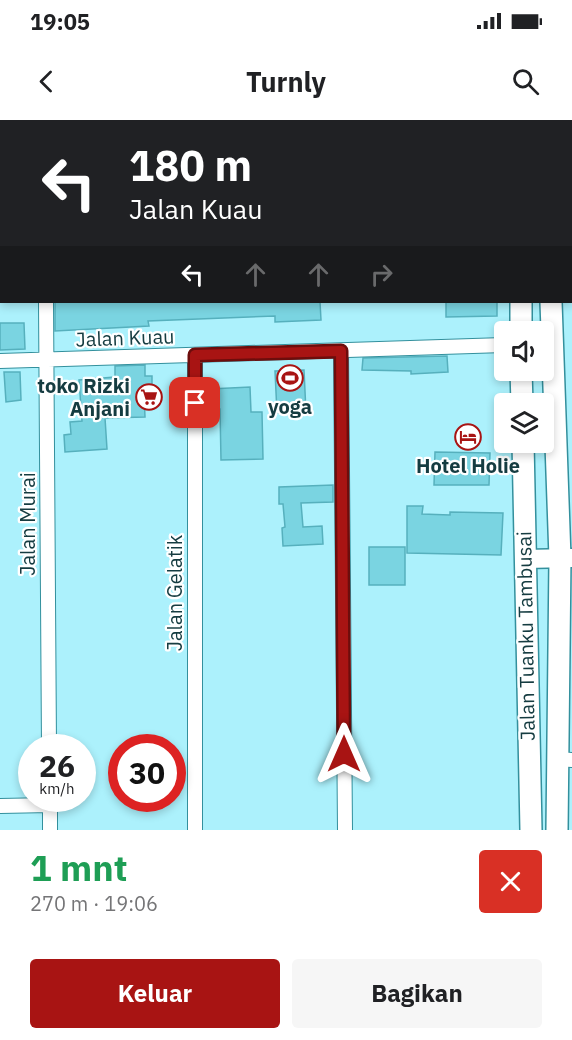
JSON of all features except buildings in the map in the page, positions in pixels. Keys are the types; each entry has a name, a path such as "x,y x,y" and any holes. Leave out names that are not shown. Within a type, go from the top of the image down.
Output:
{"main road":[{"path":"521,303 521,321"},
{"name":"Jalan Tuanku Tambusai","path":"551,303 566,558 564,760 557,830"},
{"name":"Jalan Tuanku Tambusai","path":"523,453 531,830"},
{"path":"525,558 566,558"}],"street":[{"name":"Jalan Murai","path":"46,303 49,734"},
{"name":"Jalan Kuau","path":"0,362 494,345"},
{"path":"341,351 345,830"},
{"name":"Jalan Gelatik","path":"195,355 195,830"},
{"path":"0,806 18,805"},
{"path":"50,812 50,830"}],"place":[{"name":"yoga","path":"290,378"},
{"name":"toko Rizki Anjani","path":"149,397"},
{"name":"Hotel Holie","path":"468,437"}],"route":[{"path":"195,403 195,355 341,351 344,754"}]}
